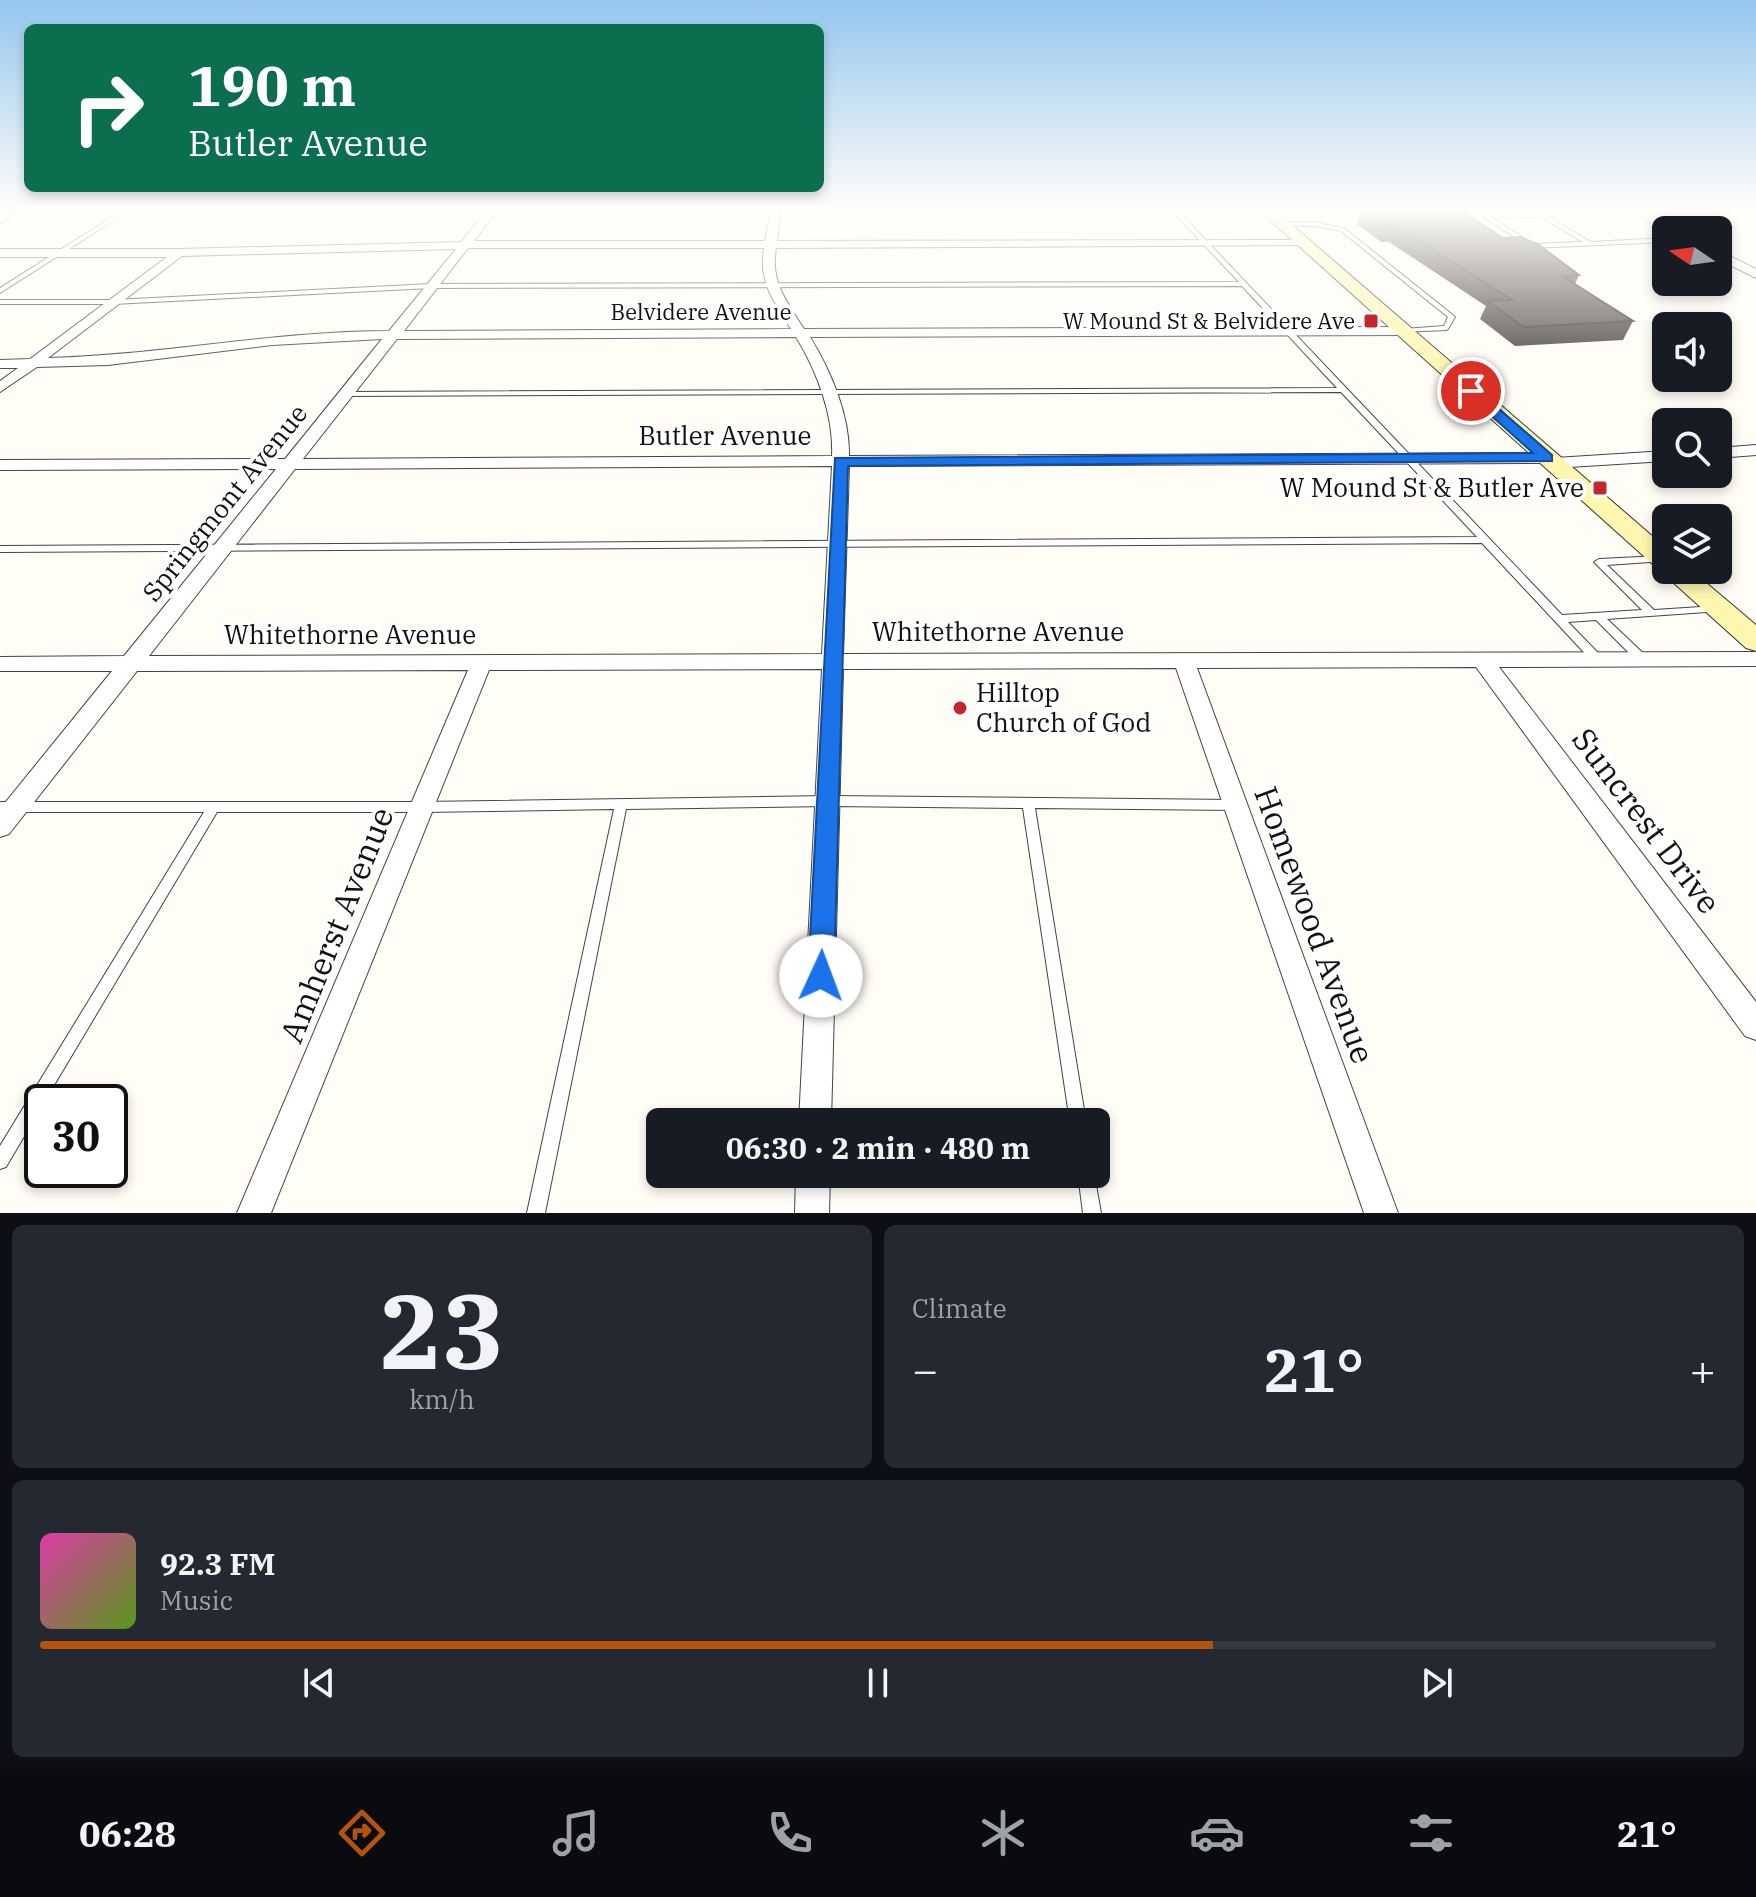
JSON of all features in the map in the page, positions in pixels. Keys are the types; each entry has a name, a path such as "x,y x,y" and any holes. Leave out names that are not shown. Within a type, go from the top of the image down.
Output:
{"street":[{"path":"0,388 158,269"},
{"name":"Springmont Avenue","path":"0,827 8,807 129,664 445,269"},
{"path":"768,269 770,285 815,357 828,392 841,444 816,1108"},
{"path":"1332,269 1652,551"},
{"name":"Belvidere Avenue","path":"0,364 146,358 272,341 392,335 1404,331"},
{"path":"1732,452 1756,450"},
{"name":"Butler Avenue","path":"0,465 1406,458 1550,461 1652,457"},
{"path":"1690,584 1756,641"},
{"name":"Suncrest Drive","path":"1481,658 1756,1026"},
{"name":"Homewood Avenue","path":"1183,659 1381,1213"},
{"name":"Whitethorne Avenue","path":"0,664 1756,659"},
{"name":"Amherst Avenue","path":"254,1213 482,662"},
{"path":"812,1213 813,1188"}],"lane":[{"path":"0,291 35,269"},
{"path":"1228,269 1596,658"},
{"path":"1391,269 1452,317 1446,328 1404,331"},
{"path":"0,302 113,302 431,286 1242,284"},
{"path":"345,394 1342,390"},
{"path":"0,549 1484,540"},
{"path":"1651,613 1599,562 1652,564"},
{"path":"1559,619 1719,609"},
{"path":"1599,617 1641,658"},
{"path":"8,807 422,807 829,801 1235,805"},
{"path":"1028,803 1076,1108"},
{"path":"536,1213 621,804"},
{"path":"0,1161 214,807"},
{"path":"1088,1188 1092,1213"}],"building":[{"path":"1463,269 1570,269 1579,275 1562,276 1633,321 1523,327 1488,301 1512,300"}],"place":[{"name":"W Mound St & Belvidere Ave","path":"1371,321"},
{"name":"W Mound St & Butler Ave","path":"1600,488"},
{"name":"Hilltop Church of God","path":"960,708"}],"route":[{"path":"821,976 840,461 1547,458 1471,391"}]}
